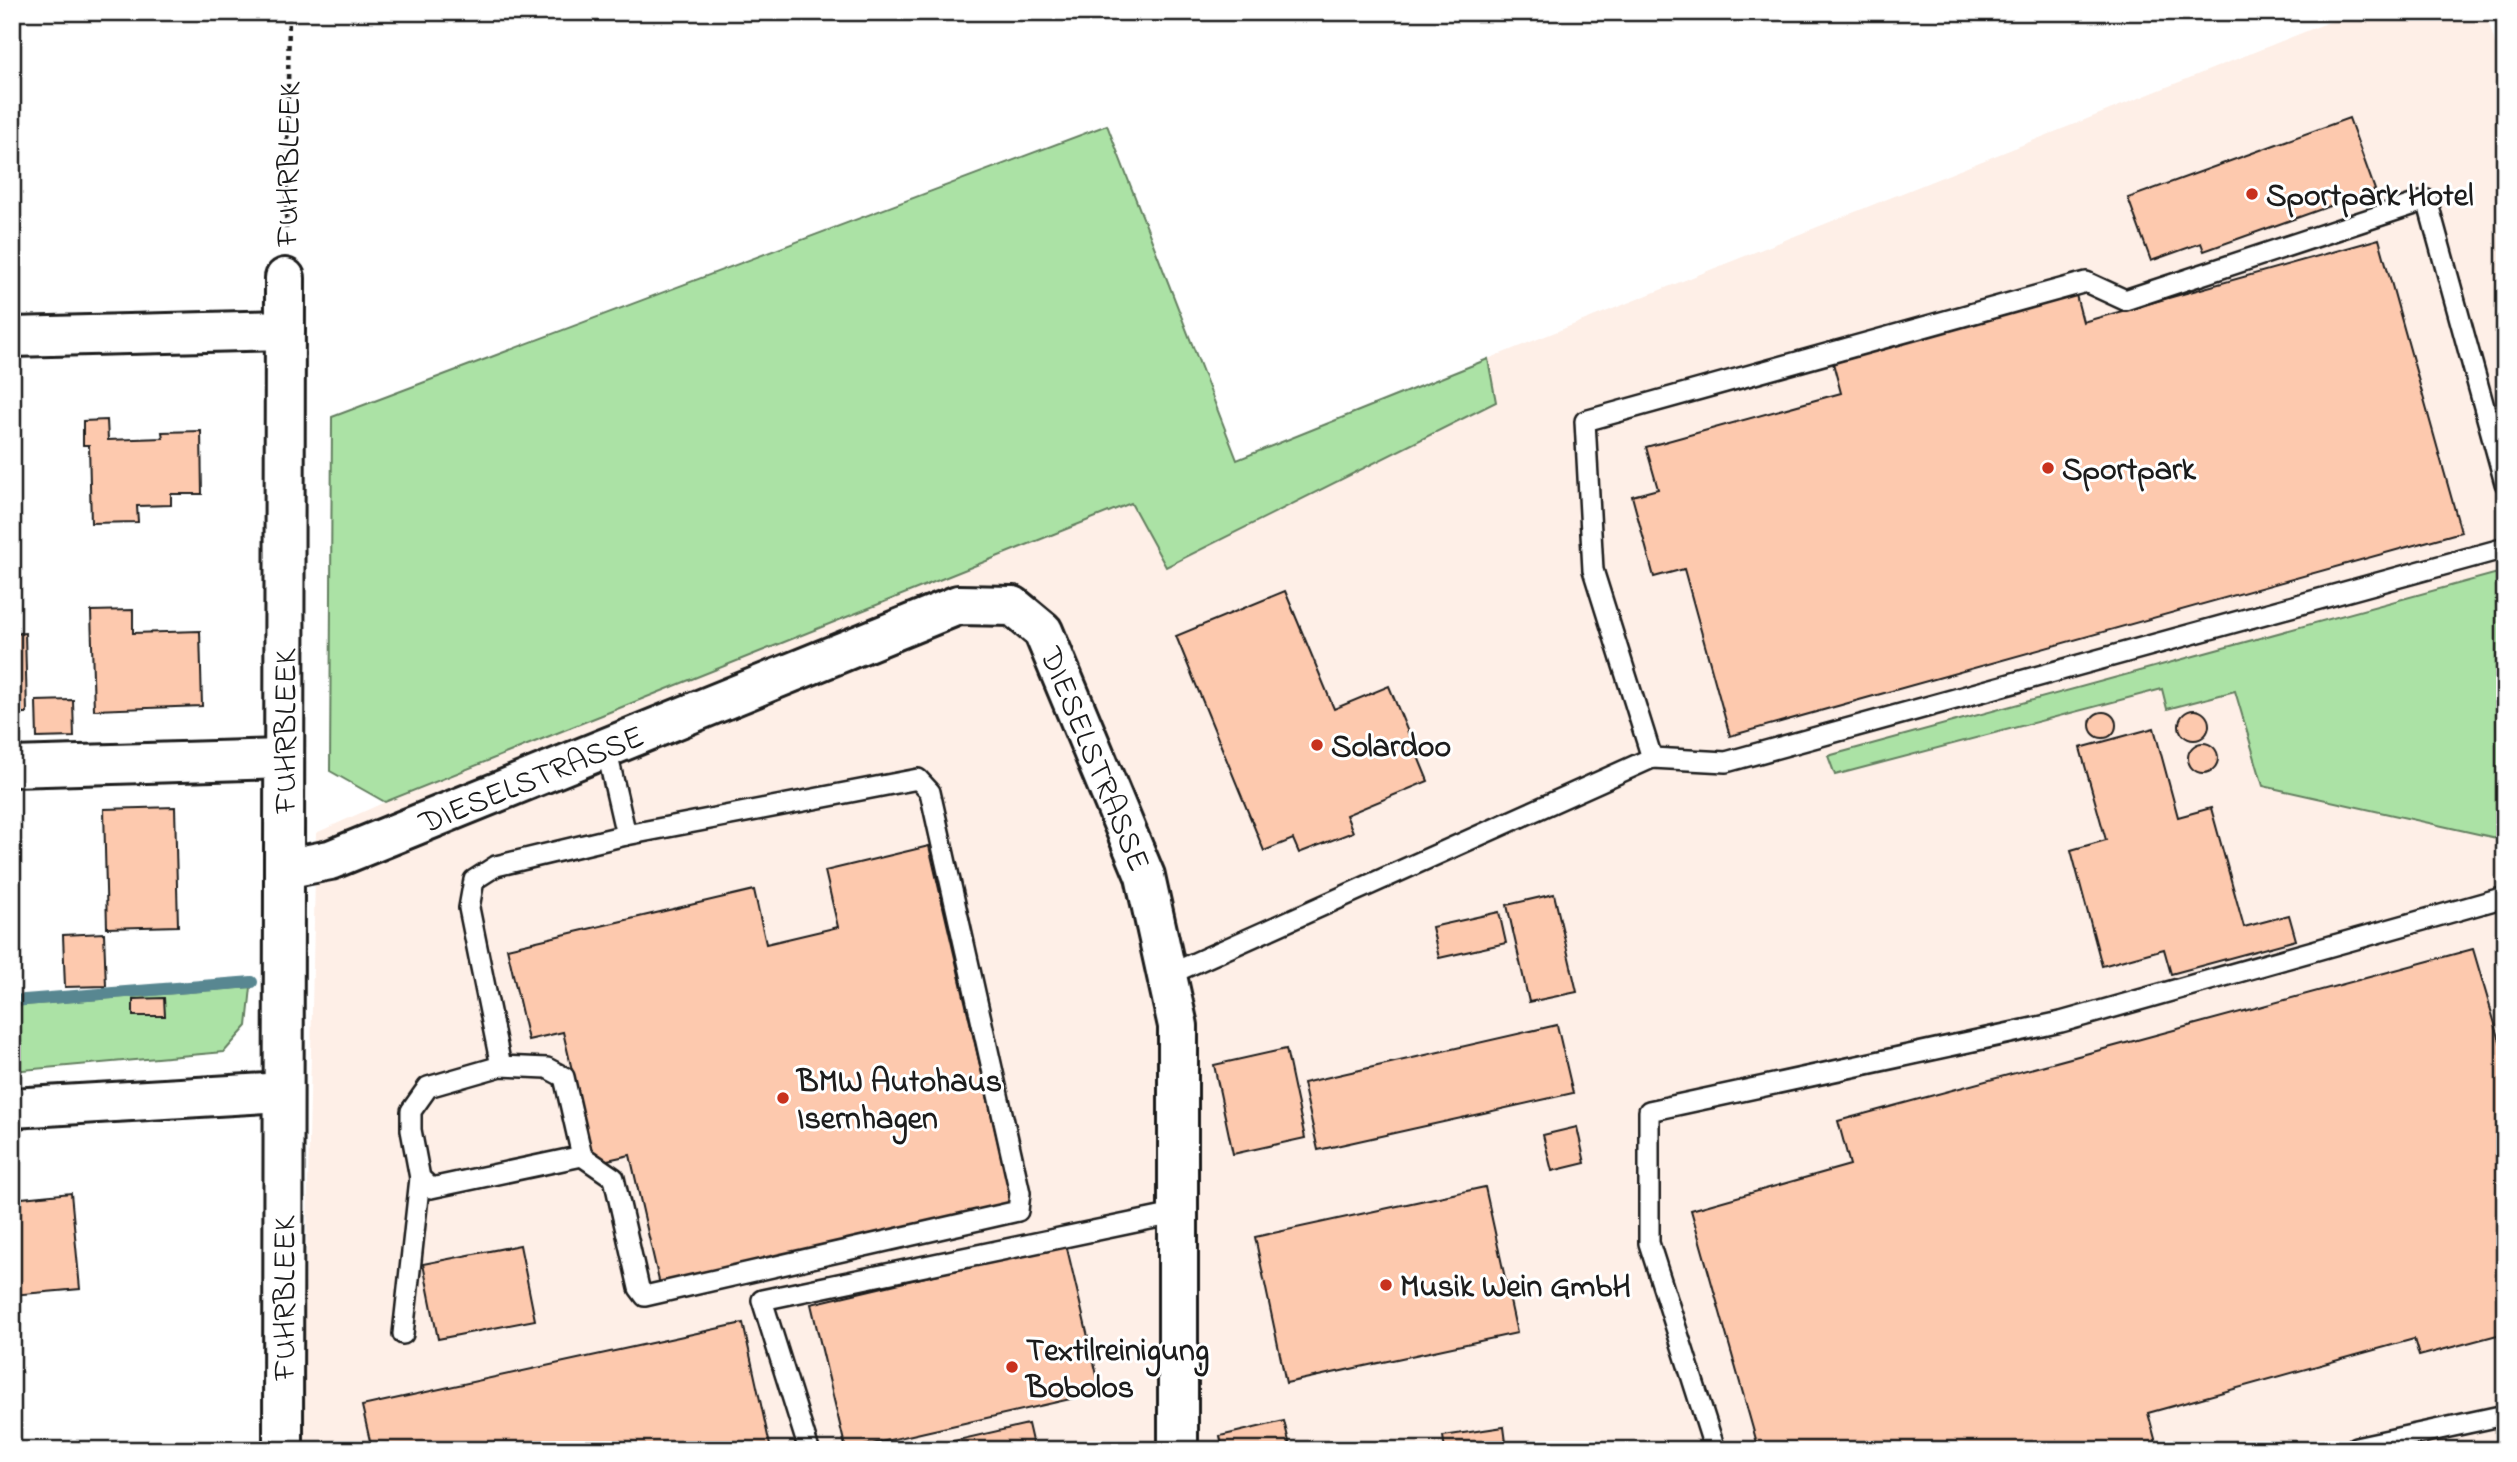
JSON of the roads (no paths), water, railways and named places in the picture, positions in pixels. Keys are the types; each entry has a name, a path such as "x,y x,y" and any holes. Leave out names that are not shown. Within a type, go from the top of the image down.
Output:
{"street":[{"name":"FUHRBLEEK","path":"283,1450 285,278"},
{"path":"12,337 285,330"},
{"name":"DIESELSTRASSE","path":"284,869 330,860 958,605 1013,606 1043,631 1145,876 1168,975 1178,1027 1178,1450"},
{"path":"12,767 284,759"},
{"path":"12,1108 283,1092"}],"lane":[{"path":"1652,758 1593,570 1585,421 2086,282 2125,300 2427,200 2505,483"},
{"path":"1168,975 1652,758 1726,762 2505,548"},
{"path":"606,748 625,835"},
{"path":"404,1334 420,1178 411,1130 411,1111 428,1087 501,1066 547,1068 564,1077 582,1156 614,1178 639,1288 645,1296 1018,1212 1020,1193 929,792 918,779 625,835 496,866 474,880 469,908 501,1066"},
{"path":"1715,1450 1649,1243 1649,1111 2062,1022 2505,897"},
{"path":"420,1178 432,1188 582,1156"},
{"path":"809,1450 762,1300 1179,1213"},
{"path":"2356,1447 2505,1415"}],"waterway":[{"path":"12,1001 252,982"}],"place":[{"name":"Sportpark Hotel","path":"2252,194"},
{"name":"Sportpark","path":"2048,468"},
{"name":"Solardoo","path":"1317,745"},
{"name":"BMW Autohaus Isernhagen","path":"783,1098"},
{"name":"Musik Wein GmbH","path":"1386,1285"},
{"name":"Textilreinigung Bobolos","path":"1012,1367"}]}
